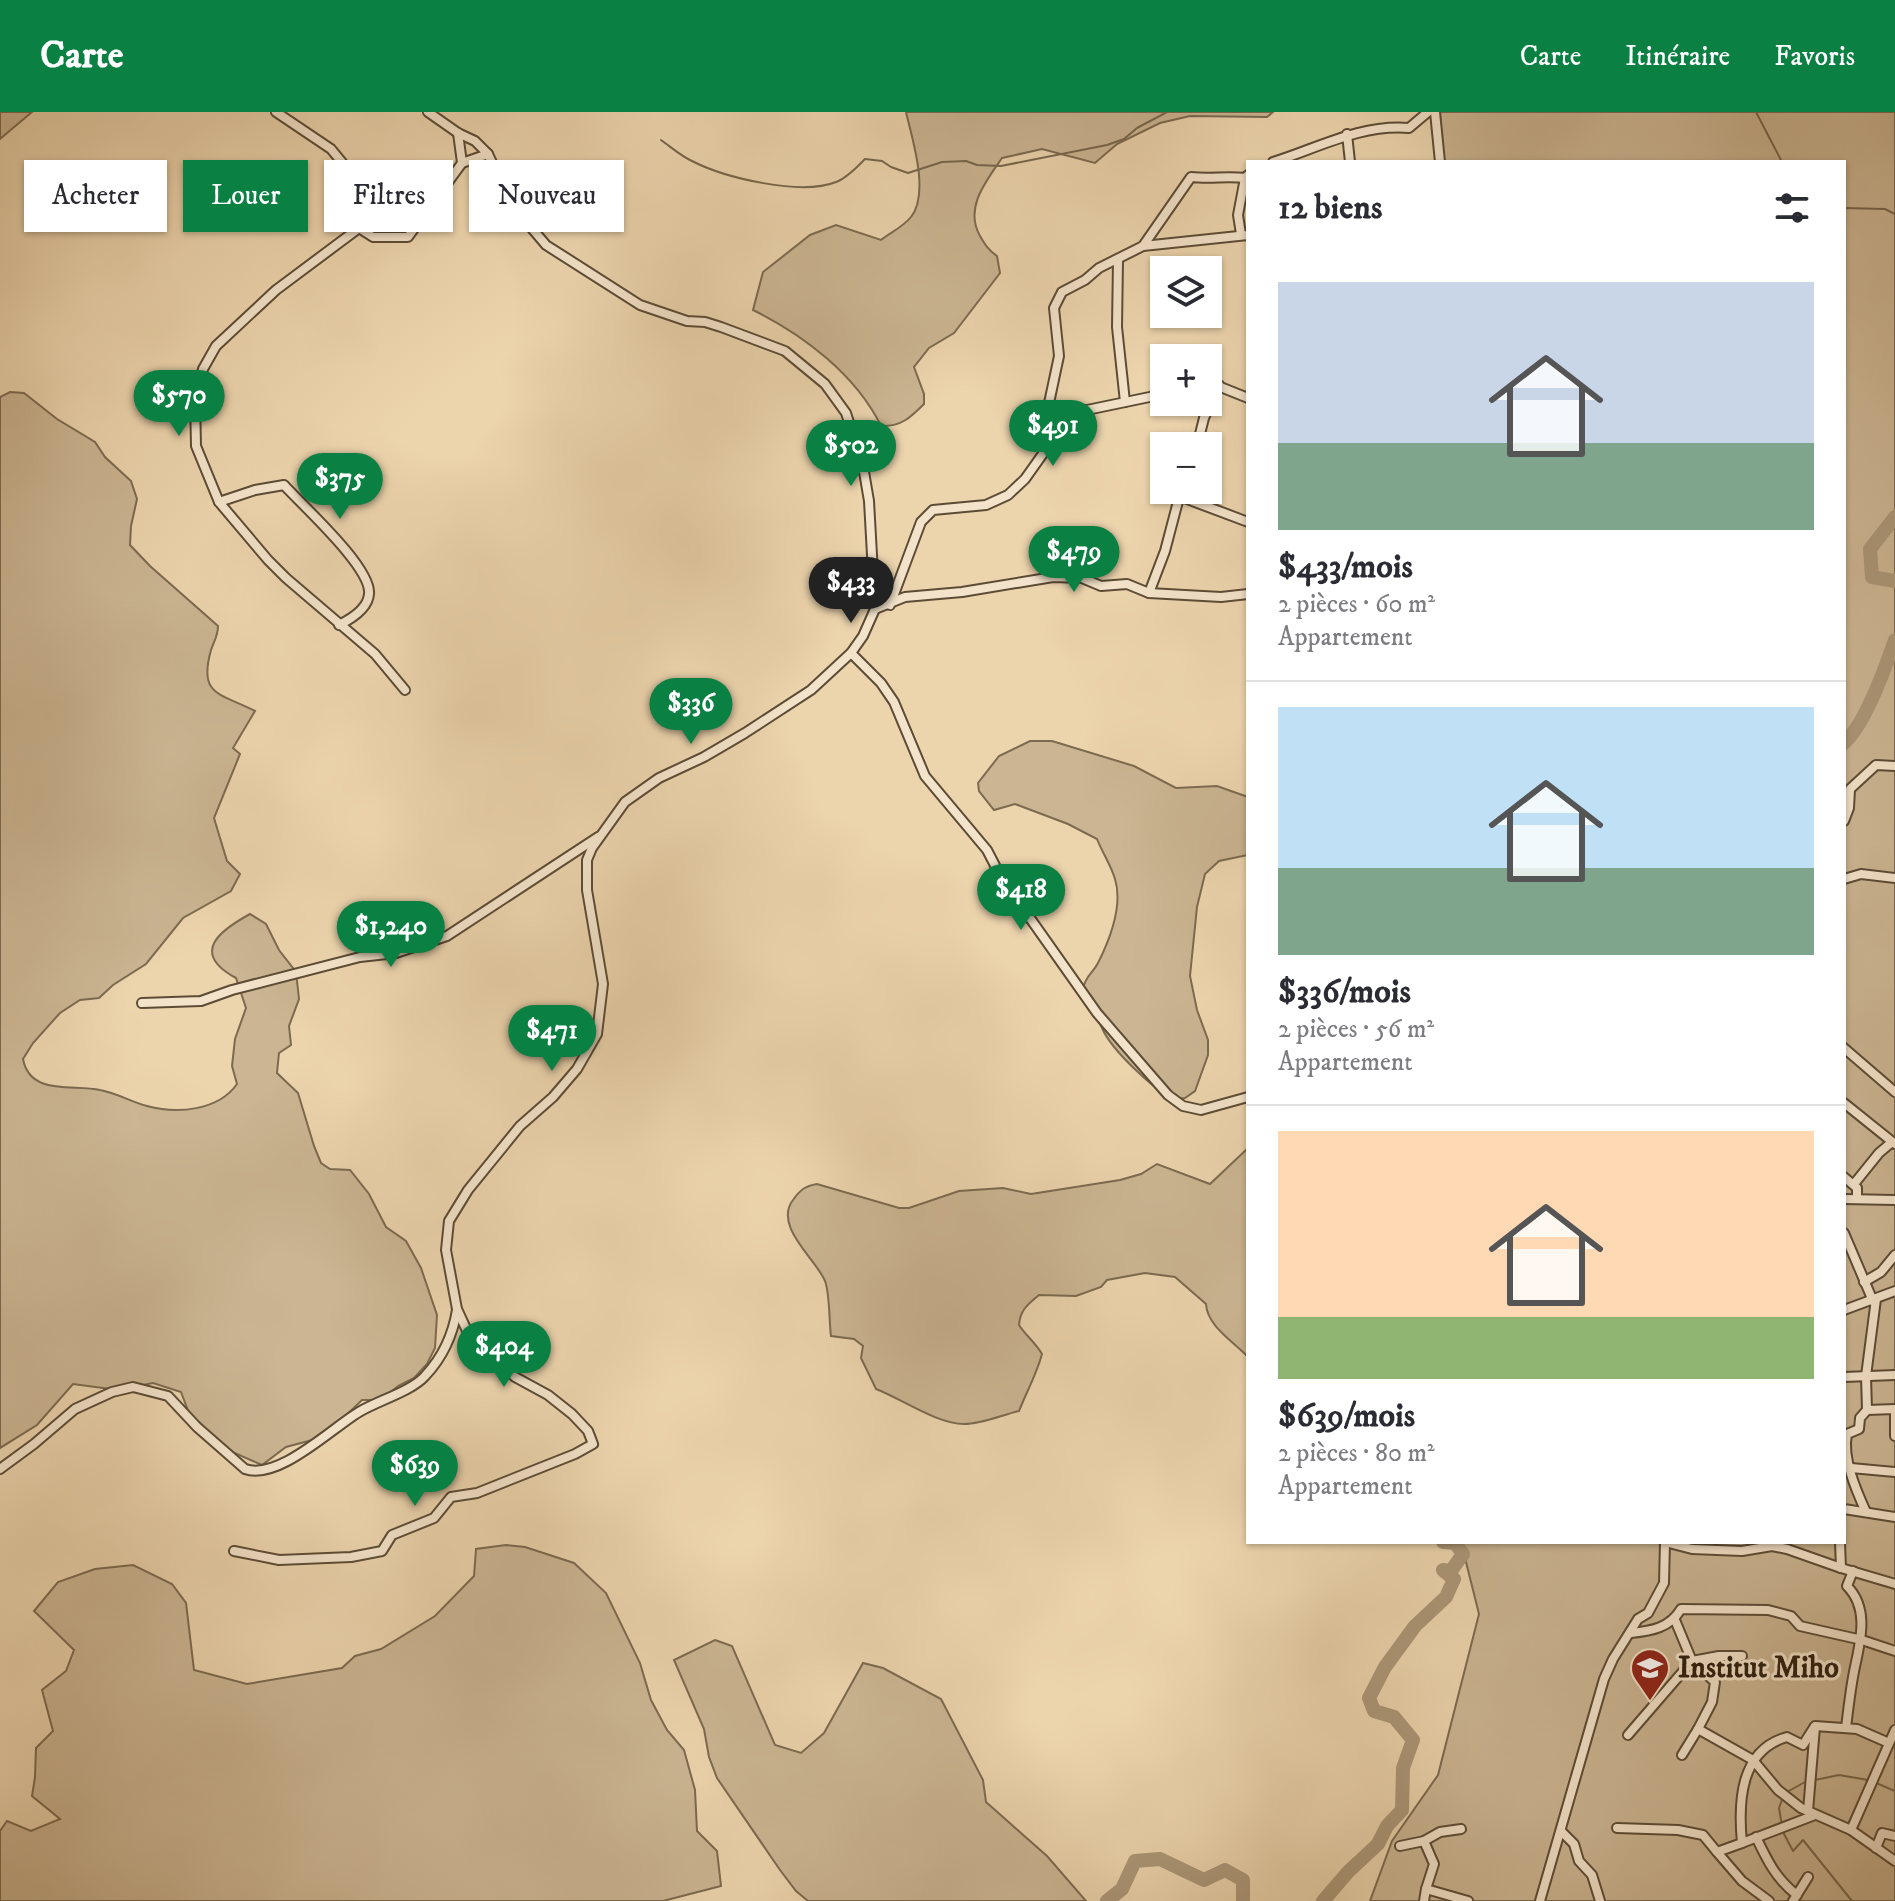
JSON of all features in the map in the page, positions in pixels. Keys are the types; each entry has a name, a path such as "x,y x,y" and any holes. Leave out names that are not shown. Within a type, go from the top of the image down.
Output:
{"street":[{"path":"276,112 331,149 340,160"},
{"path":"234,1551 279,1560 351,1557 382,1551 392,1535 434,1518 451,1497 477,1493 593,1444 588,1431 572,1414 548,1395 515,1377 468,1333 457,1309 446,1250 449,1221 468,1190 520,1126 553,1097 577,1069 597,1034 603,984 587,890 587,860 602,834 625,802 659,778 704,757 811,690 851,653 875,609 869,501 863,466 846,413 825,384 785,351 721,327 687,321 640,305 546,245 512,205 488,154 475,141 428,112"},
{"path":"1297,158 1347,134 1395,126 1409,128 1428,112"},
{"path":"1435,112 1440,160"},
{"path":"458,133 462,163"},
{"path":"1347,134 1350,160"},
{"path":"453,176 462,163 488,154"},
{"path":"1143,246 1191,177 1217,180 1246,176"},
{"path":"890,605 921,522 933,510 986,505 1008,495 1025,479 1047,448 1048,415 1059,356 1054,308 1062,292 1085,280 1099,268 1143,246 1245,235 1238,215 1246,180"},
{"path":"354,232 276,290 208,357 195,401 196,446 219,502 286,578 375,654 405,690"},
{"path":"365,232 373,237 408,237 411,232"},
{"path":"1118,261 1117,327 1125,402"},
{"path":"1222,386 1246,397"},
{"path":"1048,415 1150,397"},
{"path":"219,502 255,490 284,485 355,562 369,584 369,599 356,615 339,625"},
{"path":"1149,593 1177,504"},
{"path":"1206,504 1246,521"},
{"path":"875,609 905,597 962,592 1053,577 1082,578 1101,586 1127,584 1149,593 1221,597 1246,594"},
{"path":"851,653 881,683 894,702 925,776 987,850 1001,877 1097,1013 1168,1095 1183,1106 1201,1110 1246,1098"},
{"path":"1846,816 1850,789 1876,765 1895,766"},
{"path":"142,1003 201,1001 360,957 396,953 447,936 602,834"},
{"path":"1846,878 1861,874 1895,878"},
{"path":"1846,1050 1895,1092"},
{"path":"1846,1105 1893,1143 1879,1153 1854,1184"},
{"path":"1846,1178 1854,1184 1857,1199"},
{"path":"1846,1199 1895,1200"},
{"path":"1846,1238 1874,1300 1866,1376 1867,1410 1860,1418 1859,1429 1847,1434 1846,1438"},
{"path":"1864,1282 1881,1272 1895,1255"},
{"path":"1846,1261 1855,1258"},
{"path":"1846,1309 1895,1291"},
{"path":"0,1469 90,1399 133,1387 168,1396 197,1427 245,1469 252,1471 277,1465 300,1455 359,1412 423,1379 441,1355 454,1325 457,1309"},
{"path":"1846,1377 1895,1375"},
{"path":"1867,1410 1895,1409 1895,1436"},
{"path":"1846,1457 1866,1512"},
{"path":"1851,1468 1895,1472"},
{"path":"1846,1512 1895,1517"},
{"path":"1540,1901 1604,1679 1638,1619 1648,1613 1664,1583 1665,1544"},
{"path":"1673,1544 1692,1549 1742,1551 1772,1546 1841,1568 1894,1580"},
{"path":"1840,1544 1841,1568"},
{"path":"1846,1728 1862,1640 1861,1613 1853,1592 1847,1586 1853,1571"},
{"path":"1631,1633 1650,1631 1675,1620 1681,1609 1768,1610 1791,1616 1800,1626 1895,1651"},
{"path":"1675,1620 1692,1661 1715,1682 1712,1702 1682,1755"},
{"path":"1628,1735 1692,1661 1742,1656"},
{"path":"1815,1726 1857,1729 1889,1743"},
{"path":"1742,1843 1740,1800 1744,1778 1753,1760 1777,1740 1787,1737 1803,1745 1815,1726"},
{"path":"1812,1813 1815,1726"},
{"path":"1698,1729 1753,1760 1789,1800 1851,1830 1895,1861"},
{"path":"1851,1830 1895,1730"},
{"path":"1717,1852 1790,1825 1812,1813"},
{"path":"1617,1828 1678,1830 1703,1835 1742,1881 1769,1901"},
{"path":"1400,1846 1424,1841 1440,1832 1461,1829"},
{"path":"1561,1831 1574,1844 1579,1861 1592,1875 1600,1901"},
{"path":"1876,1848 1882,1833 1895,1836"},
{"path":"1756,1837 1769,1865 1795,1898 1808,1877"},
{"path":"1424,1841 1434,1864 1424,1901"},
{"path":"1426,1889 1468,1901"}],"shaded area":[{"path":"0,112 32,112 0,139"},
{"path":"906,112 1273,112 1267,117 1190,116 1160,123 1117,144 1095,163 1042,149 1002,158 979,195 974,215 980,236 997,256 1000,273 954,333 929,348 914,367 924,394 924,404 900,423 881,426 858,390 827,358 753,310 763,272 810,235 836,225 881,240 911,217 919,194 919,180"},
{"path":"1440,112 1895,112 1895,1901 1370,1901 1392,1841 1438,1775 1479,1614 1462,1544 1846,1544 1846,160 1442,160"},
{"path":"10,392 24,393 57,419 95,442 105,457 131,481 137,499 130,545 218,626 208,665 210,685 222,696 255,711 233,748 240,754 214,818 227,861 240,874 231,891 183,918 146,964 99,998 80,1000 60,1013 23,1059 27,1071 34,1079 54,1086 100,1090 171,1110 208,1105 229,1093 237,1084 232,1066 235,1039 246,1008 236,978 214,960 212,951 220,935 250,914 266,924 279,950 296,972 299,999 289,1026 291,1045 279,1053 277,1073 298,1093 321,1163 330,1169 350,1170 369,1194 386,1227 406,1241 421,1268 437,1315 435,1348 427,1364 414,1378 381,1400 362,1400 333,1428 316,1439 286,1447 262,1465 214,1444 193,1424 181,1392 153,1383 118,1390 73,1384 37,1425 0,1448 0,397"},
{"path":"1030,741 1052,741 1134,766 1176,788 1217,786 1246,796 1246,855 1219,861 1205,874 1197,907 1190,976 1197,1010 1208,1040 1208,1055 1195,1091 1185,1098 1173,1100 1123,1057 1107,1037 1083,989 1107,943 1117,900 1113,874 1097,839 1068,824 1015,804 994,810 979,791 978,783 999,756"},
{"path":"1246,1150 1246,1355 1216,1326 1206,1304 1175,1277 1145,1273 1107,1280 1101,1287 1076,1296 1039,1295 1025,1308 1019,1325 1042,1354 1019,1411 978,1423 943,1420 876,1389 861,1358 863,1346 854,1339 831,1336 825,1281 798,1242 788,1221 788,1210 796,1197 806,1187 817,1184 899,1208 909,1208 959,1191 1003,1188 1031,1194 1120,1180 1141,1174 1157,1164 1210,1184"},
{"path":"506,1545 525,1547 574,1563 606,1593 640,1663 651,1700 667,1730 684,1750 695,1790 697,1831 717,1851 721,1886 663,1901 0,1901 0,1831 7,1821 31,1831 60,1819 32,1796 36,1748 53,1731 42,1690 66,1671 74,1650 34,1611 58,1582 95,1569 133,1565 172,1584 186,1603 194,1670 247,1684 342,1668 355,1656 381,1649 435,1616 474,1576 476,1549"},
{"path":"715,1640 732,1646 775,1745 801,1753 824,1733 863,1663 883,1668 941,1699 983,1780 986,1802 1047,1856 1086,1901 808,1901 780,1870 717,1778 704,1729 674,1660"}],"waterway":[{"path":"661,140 688,159 724,173 763,183 803,187 840,180 865,159 882,161 908,173 942,162 966,161 977,165 1001,166 1107,145 1124,139 1137,128 1167,112"},
{"path":"1232,112 1240,112"},
{"path":"1756,112 1781,160"},
{"path":"1846,208 1885,209 1895,214"},
{"path":"1895,517 1870,549 1872,577 1895,581"},
{"path":"1846,741 1867,710 1895,640"},
{"path":"1323,1901 1378,1844 1387,1826 1402,1810 1403,1768 1413,1740 1394,1717 1374,1711 1369,1698 1385,1667 1415,1626 1446,1597 1454,1579 1443,1570 1451,1571 1463,1554 1456,1544"},
{"path":"1815,1780 1839,1775 1868,1780"},
{"path":"1787,1792 1805,1782"},
{"path":"1874,1782 1895,1791"},
{"path":"1782,1826 1779,1808 1783,1797"},
{"path":"1783,1832 1793,1851 1803,1840 1852,1901"},
{"path":"1107,1901 1122,1889 1135,1861 1160,1859 1204,1880 1225,1870 1243,1880 1243,1901"}],"place":[{"name":"Institut Miho","path":"1650,1702"}]}
